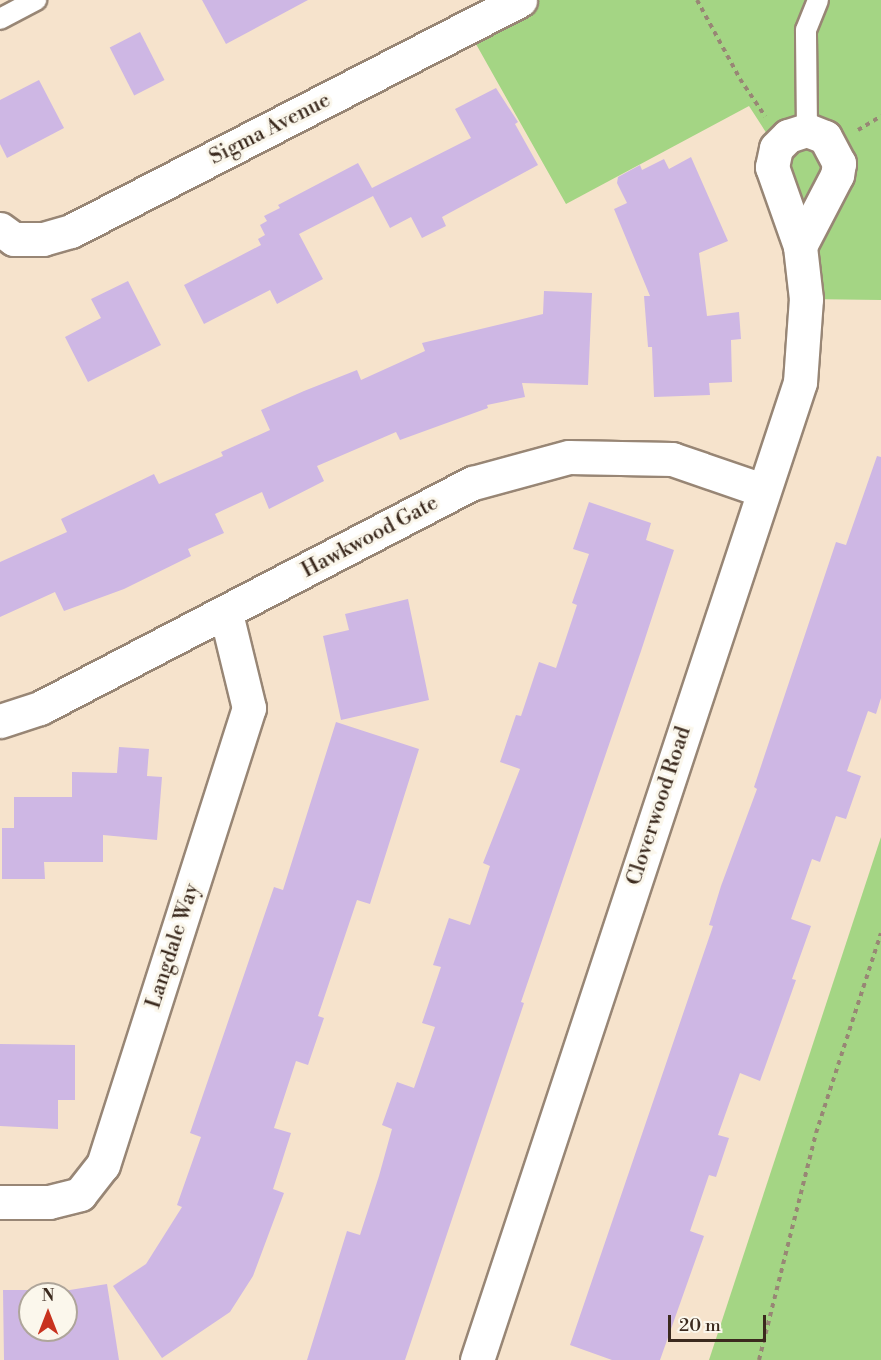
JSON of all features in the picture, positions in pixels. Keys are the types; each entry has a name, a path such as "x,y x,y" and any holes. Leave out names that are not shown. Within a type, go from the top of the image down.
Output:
{"street":[{"name":"Sigma Avenue","path":"7,234 43,239 71,231 520,0"},
{"name":"Cloverwood Road","path":"477,1360 762,490 800,382 806,299 801,246 772,167 774,151 797,133"},
{"path":"797,133 825,137 839,163 837,175 801,246"},
{"name":"Hawkwood Gate","path":"0,721 40,708 226,614 473,483 569,457 672,459 762,490"},
{"name":"Langdale Way","path":"0,1202 49,1202 80,1194 103,1165 249,708 226,614"}],"lane":[{"path":"0,19 36,0"},
{"path":"797,133 806,30 818,0"}],"path":[{"path":"697,0 754,102 797,133"},
{"path":"767,1360 759,1359 816,1133 881,933"}],"green space":[{"path":"504,0 881,0 881,300 806,299 776,148 749,106 566,204 463,21"},
{"path":"881,837 881,1360 709,1360"}],"building":[{"path":"202,0 308,0 226,44"},
{"path":"140,32 165,80 134,96 110,47"},
{"path":"39,80 64,128 7,158 0,144 0,100"},
{"path":"496,88 518,122 515,124 538,165 442,217 446,226 422,238 411,217 390,228 373,196 299,234 323,279 277,304 270,290 204,324 184,285 261,245 258,239 265,235 260,225 267,221 264,216 280,208 278,205 358,163 372,188 471,138 455,109"},
{"path":"691,157 728,241 699,253 707,316 739,312 741,339 731,340 732,382 709,383 710,395 654,397 652,347 648,347 644,296 650,296 614,209 627,203 617,183 618,177 640,165 642,170 664,159 669,169"},
{"path":"128,281 161,345 88,382 65,337 101,318 91,299"},
{"path":"544,291 592,293 588,385 522,383 525,397 487,405 488,408 400,440 396,432 317,466 324,481 269,509 262,492 215,514 224,533 188,549 191,556 124,589 64,611 55,592 0,617 0,562 67,532 61,519 154,474 159,484 223,456 221,452 270,430 261,410 304,391 357,370 361,380 425,351 422,343 543,314"},
{"path":"877,456 881,457 881,698 876,714 868,711 847,771 861,776 846,819 836,816 820,862 812,859 791,919 811,926 792,979 796,980 760,1081 740,1073 718,1135 729,1138 716,1177 709,1175 690,1231 704,1236 660,1360 612,1360 570,1345 713,926 709,925 721,886 757,789 754,787 836,542 846,545"},
{"path":"589,502 651,523 646,540 674,550 641,651 521,1002 524,1003 405,1360 307,1360 347,1231 360,1235 392,1129 382,1125 397,1082 414,1088 435,1027 422,1023 441,967 433,965 449,918 470,925 490,866 483,863 520,769 500,762 516,715 521,716 539,662 556,668 577,605 572,603 589,554 573,549"},
{"path":"408,599 429,700 341,720 323,636 349,630 345,614"},
{"path":"336,722 419,749 370,904 357,900 318,1016 324,1018 308,1065 296,1061 274,1128 291,1133 273,1189 284,1193 253,1276 230,1312 162,1358 113,1286 146,1264 182,1207 177,1205 201,1137 190,1133 274,887 283,890"},
{"path":"119,747 149,749 147,776 162,777 157,840 103,835 103,862 44,862 45,879 2,879 2,828 14,828 14,797 72,797 72,772 117,773"},
{"path":"0,1044 75,1045 75,1100 58,1100 58,1129 0,1126"},
{"path":"107,1284 119,1360 4,1360 3,1290 18,1290 18,1342 78,1342 78,1289"}]}
